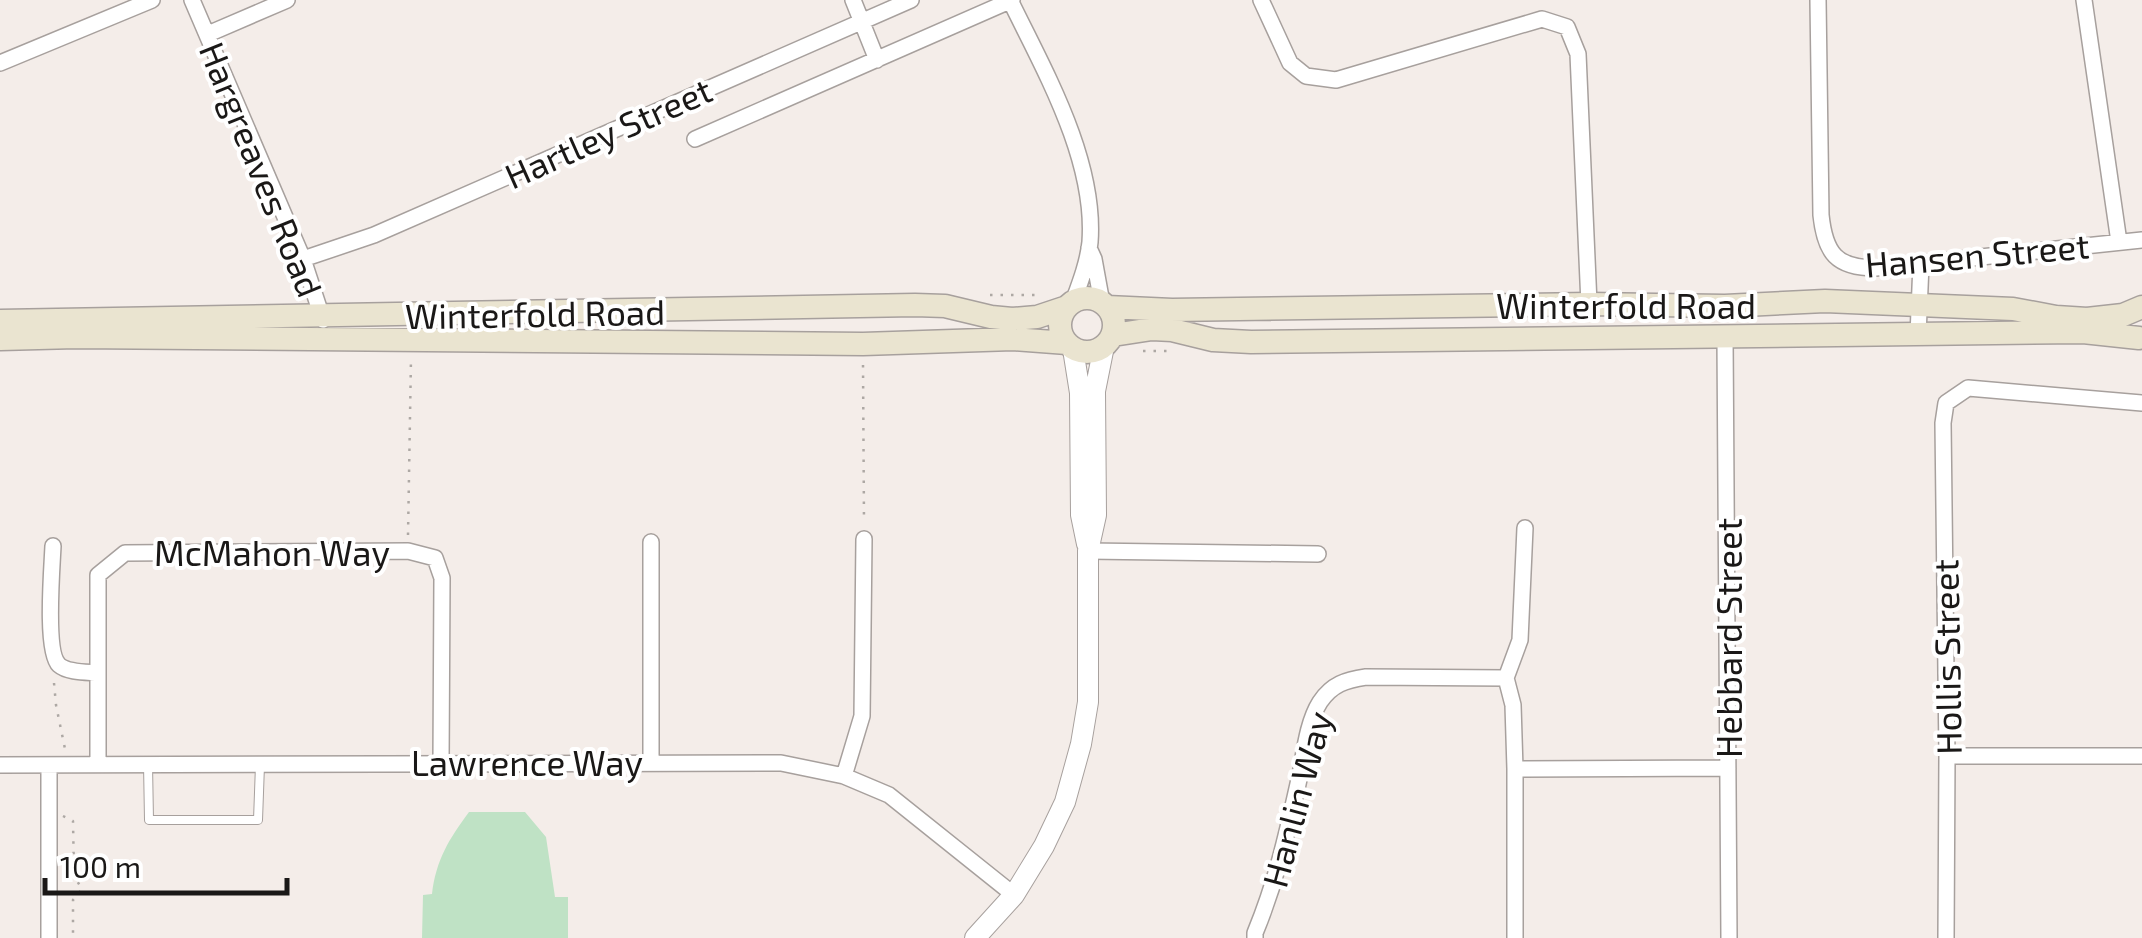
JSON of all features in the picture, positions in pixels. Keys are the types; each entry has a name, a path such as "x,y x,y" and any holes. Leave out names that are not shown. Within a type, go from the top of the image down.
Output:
{"main road":[{"path":"1088,298 1104,305 1113,319 1108,341 1089,352 1070,346 1060,329 1062,313 1070,304 1088,298"},
{"name":"Winterfold Road","path":"1104,305 1172,310 1826,302 2013,309 2087,319 2122,315 2142,307"},
{"name":"Winterfold Road","path":"0,321 915,305 945,306 1012,319 1037,317 1070,304"},
{"path":"2141,340 2136,321 2142,307"},
{"name":"Winterfold Road","path":"1108,341 1152,329 1251,342 2083,332 2141,340"},
{"name":"Winterfold Road","path":"0,338 863,344 1014,339 1070,346"}],"street":[{"path":"0,63 152,0"},
{"name":"Hargreaves Road","path":"192,0 304,259 326,340"},
{"path":"208,34 287,0"},
{"path":"853,0 878,60"},
{"name":"Hartley Street","path":"304,259 374,235 911,0"},
{"path":"1011,0 1059,102 1074,142 1088,200 1089,248 1070,304"},
{"name":"Hartley Street","path":"695,139 1011,0"},
{"path":"1261,0 1290,63 1306,76 1336,80 1542,19 1567,28 1578,54 1589,304"},
{"name":"Hansen Street","path":"1818,0 1821,215 1825,243 1831,253 1849,266 1876,268 2142,240"},
{"path":"2084,0 2120,242"},
{"path":"1089,248 1104,305"},
{"path":"1918,335 1921,264"},
{"name":"Hebbard Street","path":"1725,338 1729,938"},
{"path":"1088,550 1096,516 1094,391 1108,341"},
{"path":"974,936 1014,894 1056,824 1081,744 1088,702 1088,550 1081,515 1080,392 1070,346"},
{"name":"Hollis Street","path":"1946,938 1946,403 1968,388 2142,403"},
{"path":"1515,938 1516,768 1513,705 1506,678 1520,640 1525,528"},
{"path":"844,776 862,716 864,539"},
{"path":"650,542 651,762"},
{"path":"52,546 50,622 54,655 59,666 98,673"},
{"path":"1088,550 1318,554"},
{"name":"McMahon Way","path":"98,764 98,576 125,553 408,551 435,558 442,578 441,763"},
{"name":"Hanlin Way","path":"1255,938 1281,862 1314,713 1332,687 1344,680 1366,677 1506,678"},
{"path":"1948,756 2142,756"},
{"name":"Lawrence Way","path":"0,765 781,763 844,776 889,796 1014,894"},
{"path":"49,765 49,938"},
{"path":"1516,768 1728,768"}],"lane":[{"path":"148,764 149,820 258,820 260,764"}],"path":[{"path":"989,296 1046,294"},
{"path":"408,551 411,341"},
{"path":"863,344 864,539"},
{"path":"59,666 54,678 56,705 72,764"},
{"path":"62,815 73,821 74,876 82,890 74,900 73,938"}],"green space":[{"path":"469,812 525,812 546,837 555,897 568,897 568,938 422,938 423,895 432,894 444,850"}]}
